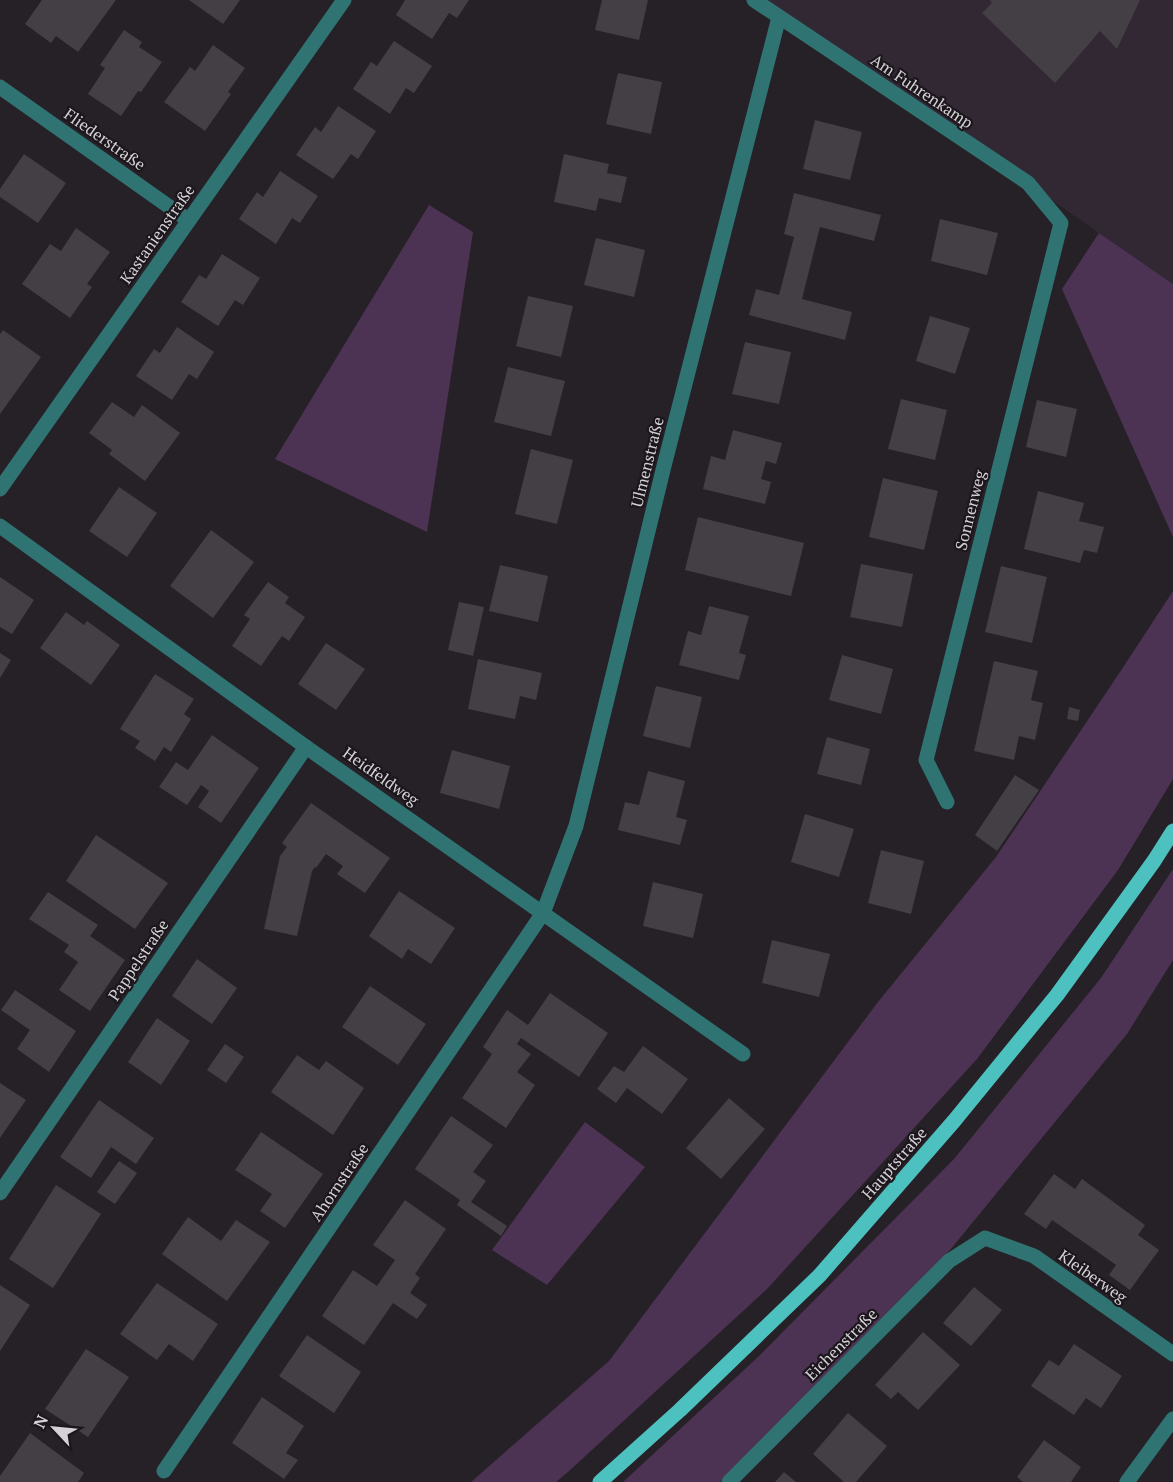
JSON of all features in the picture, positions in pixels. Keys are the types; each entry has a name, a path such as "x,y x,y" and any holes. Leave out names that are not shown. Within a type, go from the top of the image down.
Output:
{"main road":[{"name":"Hauptstraße","path":"600,1482 680,1410 820,1275 954,1121 1057,995 1154,861 1173,831"}],"street":[{"name":"Kastanienstraße","path":"0,489 344,0"},
{"name":"Am Fuhrenkamp","path":"753,0 1028,183 1060,223"},
{"name":"Ulmenstraße","path":"543,913 576,826 667,455 779,17"},
{"name":"Fliederstraße","path":"0,87 188,220"},
{"name":"Sonnenweg","path":"947,802 926,760 1060,223"},
{"name":"Heidfeldweg","path":"0,526 306,747 743,1054"},
{"name":"Pappelstraße","path":"0,1193 306,747"},
{"name":"Ahornstraße","path":"164,1471 543,913"},
{"name":"Kleiberweg","path":"985,1238 1034,1256 1173,1354"},
{"name":"Eichenstraße","path":"729,1482 949,1261 985,1238"},
{"path":"1127,1482 1173,1419"}],"shaded area":[{"path":"763,0 1173,0 1173,284 1099,233"},
{"path":"429,205 473,232 427,532 275,459"},
{"path":"1099,233 1173,284 1173,537 1062,289"},
{"path":"1173,591 1173,779 1118,870 977,1059 767,1289 568,1472 556,1482 471,1482 609,1361 878,1002 996,857"},
{"path":"1173,869 1173,960 1127,1034 950,1250 720,1482 623,1482 758,1357 954,1159 1101,978"},
{"path":"585,1122 645,1167 547,1285 492,1250"}],"building":[{"path":"42,0 116,0 78,52 56,36 51,43 25,24"},
{"path":"189,0 240,0 223,24"},
{"path":"405,0 469,0 457,18 449,13 432,39 396,15"},
{"path":"602,0 648,0 639,40 595,30"},
{"path":"990,0 1140,0 1117,49 1100,31 1055,83 982,13 992,3"},
{"path":"124,30 142,42 139,47 162,62 121,116 88,94 105,68 100,65"},
{"path":"394,41 432,66 414,93 406,88 390,114 353,89 371,62 377,66"},
{"path":"213,45 245,68 228,92 231,94 205,131 164,102 190,67 195,71"},
{"path":"618,73 662,82 651,134 606,124"},
{"path":"338,106 376,131 358,159 351,154 333,179 296,155 315,127 321,132"},
{"path":"815,120 862,132 850,180 803,169"},
{"path":"24,154 66,183 38,223 0,197 0,189"},
{"path":"564,154 609,164 607,173 627,177 621,203 599,198 596,211 554,202"},
{"path":"280,171 318,196 300,223 292,218 276,244 239,219 257,192 263,197"},
{"path":"794,193 881,215 874,241 820,227 802,299 852,312 845,340 749,315 756,289 779,295 794,237 784,234"},
{"path":"940,219 998,233 987,275 931,261"},
{"path":"76,228 110,252 87,284 92,287 70,318 22,284 50,244 61,251"},
{"path":"596,238 645,250 634,297 584,285"},
{"path":"222,254 260,278 243,305 235,300 218,326 181,302 199,275 206,279"},
{"path":"528,296 573,306 561,357 516,346"},
{"path":"930,316 970,328 955,374 916,361"},
{"path":"177,327 214,352 197,379 189,374 172,400 136,376 154,349 160,353"},
{"path":"3,330 41,357 0,414 0,334"},
{"path":"745,342 791,352 779,404 732,394"},
{"path":"508,367 565,381 551,436 494,422"},
{"path":"901,399 947,410 935,460 888,449"},
{"path":"1037,400 1077,409 1066,457 1026,447"},
{"path":"112,402 134,417 142,405 180,433 145,481 109,454 112,450 89,433"},
{"path":"733,430 782,443 776,464 766,461 761,479 771,482 765,504 703,489 711,456 725,460"},
{"path":"531,449 573,460 557,524 515,514"},
{"path":"883,478 938,491 924,550 869,537"},
{"path":"119,487 157,513 127,557 89,531"},
{"path":"1038,491 1084,503 1079,521 1104,527 1097,553 1084,550 1080,563 1024,549"},
{"path":"698,517 804,543 791,596 685,570"},
{"path":"211,530 254,562 213,618 170,586"},
{"path":"861,564 913,574 902,627 850,617"},
{"path":"500,565 548,576 538,622 489,611"},
{"path":"1001,566 1047,577 1032,643 985,632"},
{"path":"0,577 34,600 12,634 0,627"},
{"path":"268,582 289,597 285,603 305,617 289,641 282,636 261,666 232,646 250,619 244,615"},
{"path":"459,602 484,607 473,656 448,650"},
{"path":"709,606 749,616 739,653 746,655 739,680 679,665 688,631 701,635"},
{"path":"66,612 84,625 87,621 120,645 91,685 40,648"},
{"path":"326,643 365,669 336,710 298,684"},
{"path":"0,653 11,660 0,678"},
{"path":"842,655 893,669 881,714 829,700"},
{"path":"478,659 542,673 536,700 520,696 515,719 468,709"},
{"path":"994,661 1038,671 1031,700 1043,703 1035,740 1019,736 1014,760 974,751"},
{"path":"155,674 194,699 184,714 191,719 171,752 164,747 155,761 135,748 140,741 120,729"},
{"path":"656,686 702,697 690,748 643,736"},
{"path":"1069,707 1080,710 1078,721 1067,719"},
{"path":"212,735 259,768 221,823 198,807 209,791 201,785 187,805 159,787 176,762 188,770"},
{"path":"827,737 870,749 861,785 817,774"},
{"path":"452,750 510,766 499,809 440,793"},
{"path":"648,771 685,781 676,817 687,820 680,845 618,830 625,802 639,805"},
{"path":"1015,775 1039,790 997,851 975,835"},
{"path":"311,803 390,858 365,893 337,874 343,866 326,854 312,871 297,936 264,929 280,856 287,847 282,843"},
{"path":"805,814 854,829 839,877 791,862"},
{"path":"96,835 168,883 135,929 66,881"},
{"path":"881,850 924,861 911,914 868,903"},
{"path":"653,882 703,894 693,938 643,926"},
{"path":"399,891 455,928 431,964 408,949 402,959 369,936"},
{"path":"48,892 98,925 90,936 125,960 90,1011 59,990 78,962 64,952 69,945 29,919"},
{"path":"772,940 830,954 819,997 762,983"},
{"path":"197,959 237,988 212,1024 172,996"},
{"path":"370,986 426,1024 398,1065 342,1027"},
{"path":"15,990 76,1031 49,1072 17,1049 30,1030 1,1010"},
{"path":"550,993 608,1033 579,1077 521,1038 517,1044 531,1054 517,1072 535,1085 506,1128 462,1098 492,1054 483,1047 507,1010 528,1025"},
{"path":"157,1018 190,1041 161,1085 128,1062"},
{"path":"225,1044 244,1057 226,1083 207,1070"},
{"path":"643,1046 688,1079 662,1114 627,1088 616,1103 597,1089 614,1066 624,1072"},
{"path":"297,1055 319,1070 326,1061 364,1088 333,1135 271,1092"},
{"path":"0,1083 26,1100 0,1138"},
{"path":"729,1098 765,1129 721,1179 686,1148"},
{"path":"99,1100 154,1138 136,1164 111,1147 91,1178 60,1157"},
{"path":"451,1116 493,1145 473,1172 486,1181 471,1202 507,1226 501,1236 457,1205 460,1200 415,1169"},
{"path":"261,1132 323,1174 285,1228 260,1211 272,1194 235,1170"},
{"path":"119,1161 137,1173 115,1204 97,1192"},
{"path":"1054,1174 1075,1189 1082,1179 1145,1225 1138,1235 1159,1250 1130,1290 1109,1275 1116,1265 1052,1220 1046,1229 1024,1214"},
{"path":"56,1185 101,1214 53,1288 9,1259"},
{"path":"405,1200 446,1229 415,1274 420,1278 410,1293 427,1305 417,1319 393,1303 364,1345 322,1316 353,1270 377,1286 395,1260 373,1245"},
{"path":"188,1217 221,1241 236,1220 270,1242 227,1301 162,1254"},
{"path":"157,1283 218,1324 193,1361 169,1344 157,1360 120,1334"},
{"path":"0,1285 30,1305 0,1351"},
{"path":"974,1287 1002,1310 971,1346 943,1323"},
{"path":"923,1332 960,1365 918,1410 898,1392 891,1399 875,1385"},
{"path":"307,1335 361,1372 334,1413 279,1376"},
{"path":"1074,1344 1122,1376 1101,1408 1086,1398 1074,1415 1031,1386 1049,1360 1059,1366"},
{"path":"86,1349 129,1377 88,1437 45,1409"},
{"path":"262,1397 304,1426 286,1453 298,1460 284,1479 232,1443"},
{"path":"848,1413 887,1446 856,1482 844,1482 813,1454"},
{"path":"30,1433 84,1473 78,1482 0,1482 0,1476"},
{"path":"1044,1440 1081,1467 1071,1482 1023,1482 1017,1477"},
{"path":"784,1472 796,1482 775,1482"}]}
